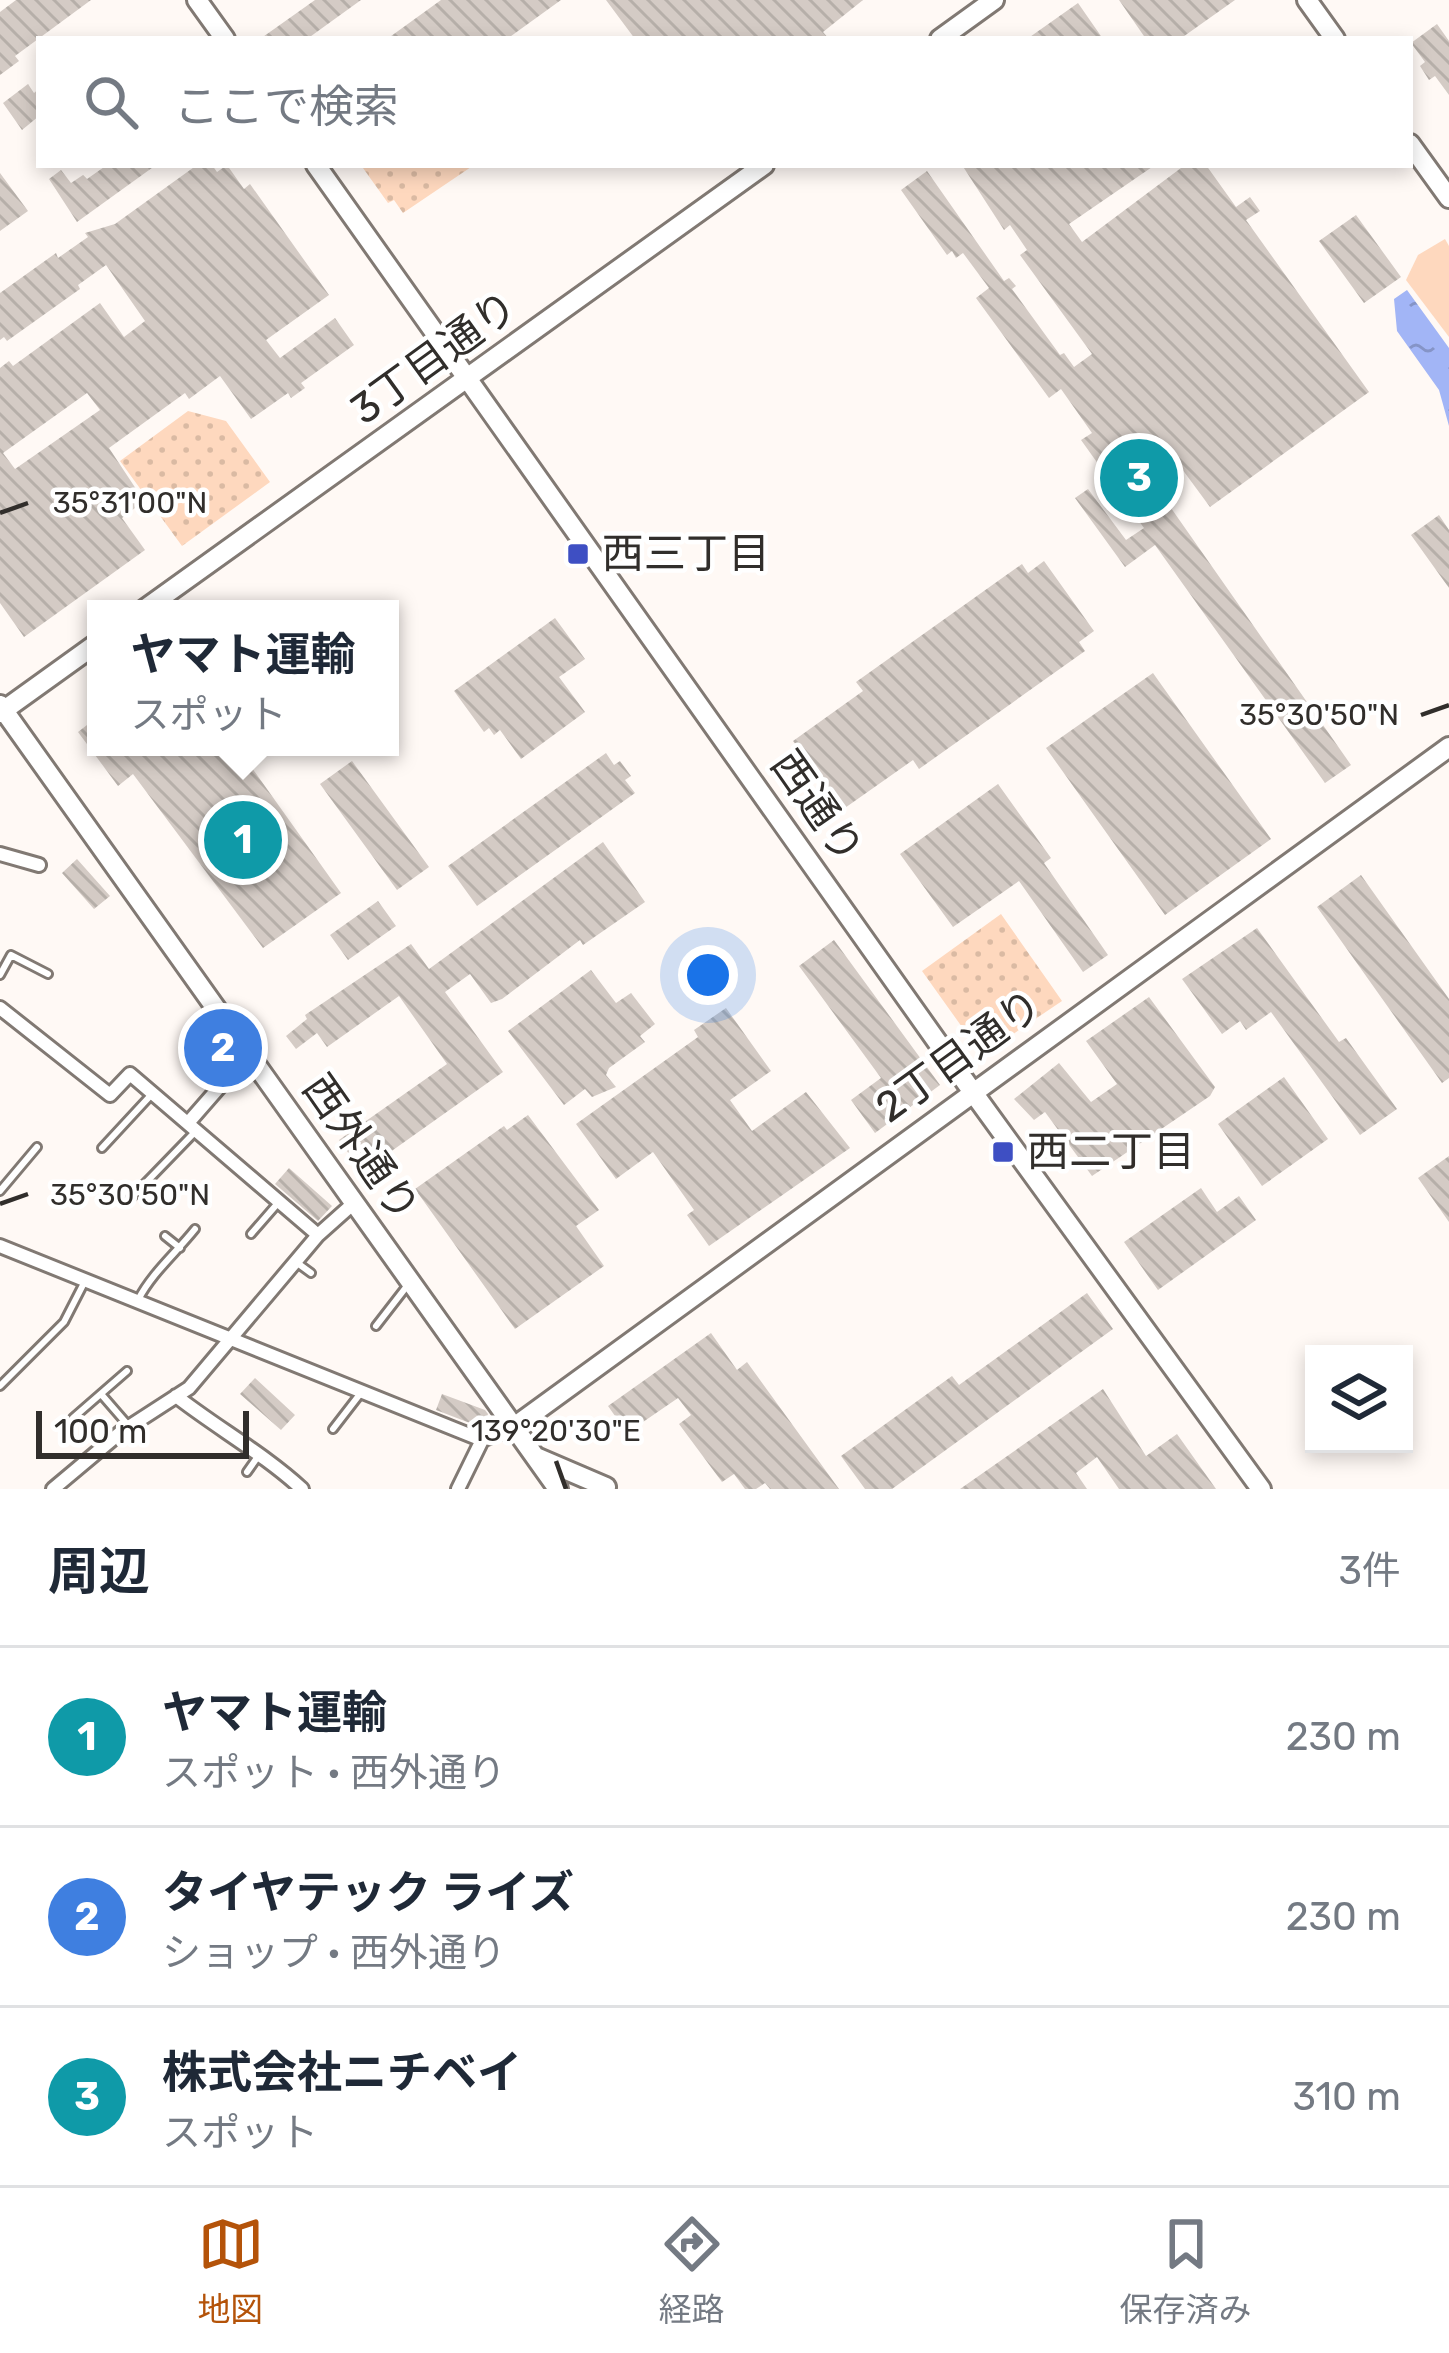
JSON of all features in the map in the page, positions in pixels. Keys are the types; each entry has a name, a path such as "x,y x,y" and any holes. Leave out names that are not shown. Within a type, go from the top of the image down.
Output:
{"street":[{"path":"197,0 223,36"},
{"path":"944,36 994,0"},
{"path":"1306,0 1333,36"},
{"path":"1413,148 1449,198"},
{"name":"西通り","path":"318,168 972,1091 1261,1489"},
{"name":"3丁目通り","path":"158,600 760,168"},
{"path":"1,710 87,650"},
{"name":"西外通り","path":"1,710 250,1052 558,1489"},
{"name":"2丁目通り","path":"514,1427 1449,747"},
{"path":"0,854 39,865"},
{"path":"0,1008 90,1085 110,1095 130,1074 318,1235"},
{"path":"192,1127 250,1052"},
{"path":"53,1489 130,1427 189,1388 318,1235 355,1202"},
{"path":"0,1246 482,1440"},
{"path":"176,1396 302,1489"},
{"path":"458,1489 482,1440 514,1427"},
{"path":"536,1457 608,1488"}],"lane":[{"path":"0,976 11,955 44,972 45,958"},
{"path":"102,1148 152,1094"},
{"path":"130,1199 192,1127"},
{"path":"116,1133 125,1140"},
{"path":"0,1191 37,1147"},
{"path":"147,1182 155,1189"},
{"path":"251,1234 278,1203"},
{"path":"137,1300 151,1276 163,1269 195,1229"},
{"path":"165,1236 180,1248"},
{"path":"296,1262 311,1273"},
{"path":"0,1386 64,1322 86,1280"},
{"path":"376,1326 411,1283"},
{"path":"73,1418 127,1371"},
{"path":"333,1430 362,1391"},
{"path":"101,1394 130,1427"},
{"path":"248,1472 259,1454"}],"shaded area":[{"path":"363,168 470,168 403,213 394,200 388,203"},
{"path":"1445,239 1449,246 1449,337 1406,280 1418,255"},
{"path":"188,411 226,421 270,482 182,546 120,461"},
{"path":"1001,914 1062,1001 982,1055 922,971"}],"water":[{"path":"1407,290 1449,348 1449,426 1439,390 1397,331 1394,299"}],"building":[{"path":"16,0 91,0 36,36 15,56 19,61 0,75 0,12"},
{"path":"315,0 361,0 311,36 264,36"},
{"path":"441,0 561,0 511,36 391,36"},
{"path":"606,0 863,0 823,32 826,36 633,36"},
{"path":"1119,0 1235,0 1184,36 1144,36"},
{"path":"1078,3 1101,36 1031,36"},
{"path":"1437,24 1449,41 1449,95 1435,76 1429,80 1413,42"},
{"path":"28,84 36,91 36,118 22,130 3,103"},
{"path":"103,168 152,168 77,222 49,179 61,170 71,183 83,175 87,179"},
{"path":"193,168 217,172 229,168 244,189 250,184 329,295 266,340 280,358 335,318 354,345 301,383 305,388 291,398 288,393 251,419 220,376 189,399 185,393 109,448 144,501 122,518 145,550 24,637 0,603 0,368 9,361 13,366 100,303 124,337 145,321 106,265 7,341 0,340 0,293 56,253 58,258 88,237 85,233 115,224","holes":["87,393 100,410 15,469 3,453"]},
{"path":"964,168 1151,168 1069,224 1082,242 1181,168 1208,168 1236,207 1250,197 1260,211 1246,220 1369,392 1210,507 1182,469 1157,488 1351,765 1325,783 1155,545 1125,567 1075,498 1088,489 1126,540 1144,528 1081,440 1092,433 1061,389 1049,398 976,298 989,288 963,253 956,258 952,251 947,255 901,190 927,171 1004,281 1009,278 1016,286 1012,289 1074,367 1092,354 1020,255 1027,250 1010,225 1004,230"},
{"path":"0,173 28,211 0,231"},
{"path":"1356,215 1401,277 1364,303 1319,241"},
{"path":"1439,515 1449,530 1449,588 1411,535"},
{"path":"1044,561 1094,631 1079,642 1085,651 919,769 913,760 842,810 793,741 863,691 856,682 1022,564 1028,573"},
{"path":"555,618 585,659 559,677 585,712 521,759 500,730 494,735 489,728 484,732 454,691"},
{"path":"1153,673 1271,839 1165,915 1046,748"},
{"path":"606,753 631,776 625,780 635,793 477,906 448,866"},
{"path":"96,756 243,756 341,893 263,948 133,774 118,786"},
{"path":"352,761 429,867 397,890 320,784"},
{"path":"998,784 1051,858 1044,863 1108,955 1083,972 1019,881 953,927 900,854"},
{"path":"603,842 645,902 583,945 580,940 502,999 491,1003 470,974 445,992 503,1072 362,1172 339,1140 447,1064 399,996 327,1047 317,1033 296,1049 286,1036 307,1019 305,1015 411,944 429,969"},
{"path":"77,859 110,896 94,909 62,873"},
{"path":"1361,875 1449,999 1449,1078 1442,1083 1317,907"},
{"path":"378,901 396,926 348,960 330,935"},
{"path":"1257,928 1339,1042 1346,1038 1397,1109 1360,1135 1271,1012 1246,1030 1240,1021 1222,1034 1182,979"},
{"path":"834,940 940,1085 875,1133 851,1100 881,1078 799,966"},
{"path":"591,970 616,1003 631,993 655,1024 640,1036 645,1042 609,1068 606,1075 616,1087 592,1097 585,1089 564,1105 508,1031"},
{"path":"1149,997 1215,1087 1210,1096 1092,1176 1045,1112 1034,1120 1014,1099 1059,1063 1091,1102 1117,1084 1086,1041"},
{"path":"726,1008 771,1071 730,1100 752,1131 806,1092 850,1148 709,1246 687,1215 694,1210 653,1152 616,1179 576,1124 698,1037 694,1030"},
{"path":"1284,1077 1328,1139 1262,1186 1218,1124"},
{"path":"528,1115 599,1210 576,1226 604,1266 515,1329 415,1189 504,1126 507,1130"},
{"path":"1449,1156 1449,1222 1418,1178"},
{"path":"289,1168 332,1206 318,1221 275,1184"},
{"path":"1201,1188 1217,1212 1239,1196 1256,1220 1158,1290 1124,1242"},
{"path":"1087,1293 1113,1329 892,1489 865,1489 841,1456 952,1376 959,1385"},
{"path":"711,1333 737,1370 747,1362 839,1489 770,1489 765,1483 745,1489 734,1474 722,1482 679,1424 691,1415 678,1398 627,1433 608,1406"},
{"path":"255,1378 295,1415 281,1430 240,1394"},
{"path":"1103,1389 1146,1456 1177,1434 1216,1489 1119,1489 1097,1457 1076,1473 1087,1489 960,1489"},
{"path":"442,1394 485,1410 483,1428 436,1410"}],"place":[{"name":"株式会社ニチベイ","path":"1139,478"},
{"name":"西三丁目","path":"578,554"},
{"name":"ヤマト運輸","path":"243,840"},
{"name":"タイヤテック ライズ","path":"223,1048"},
{"name":"西二丁目","path":"1003,1152"}]}
